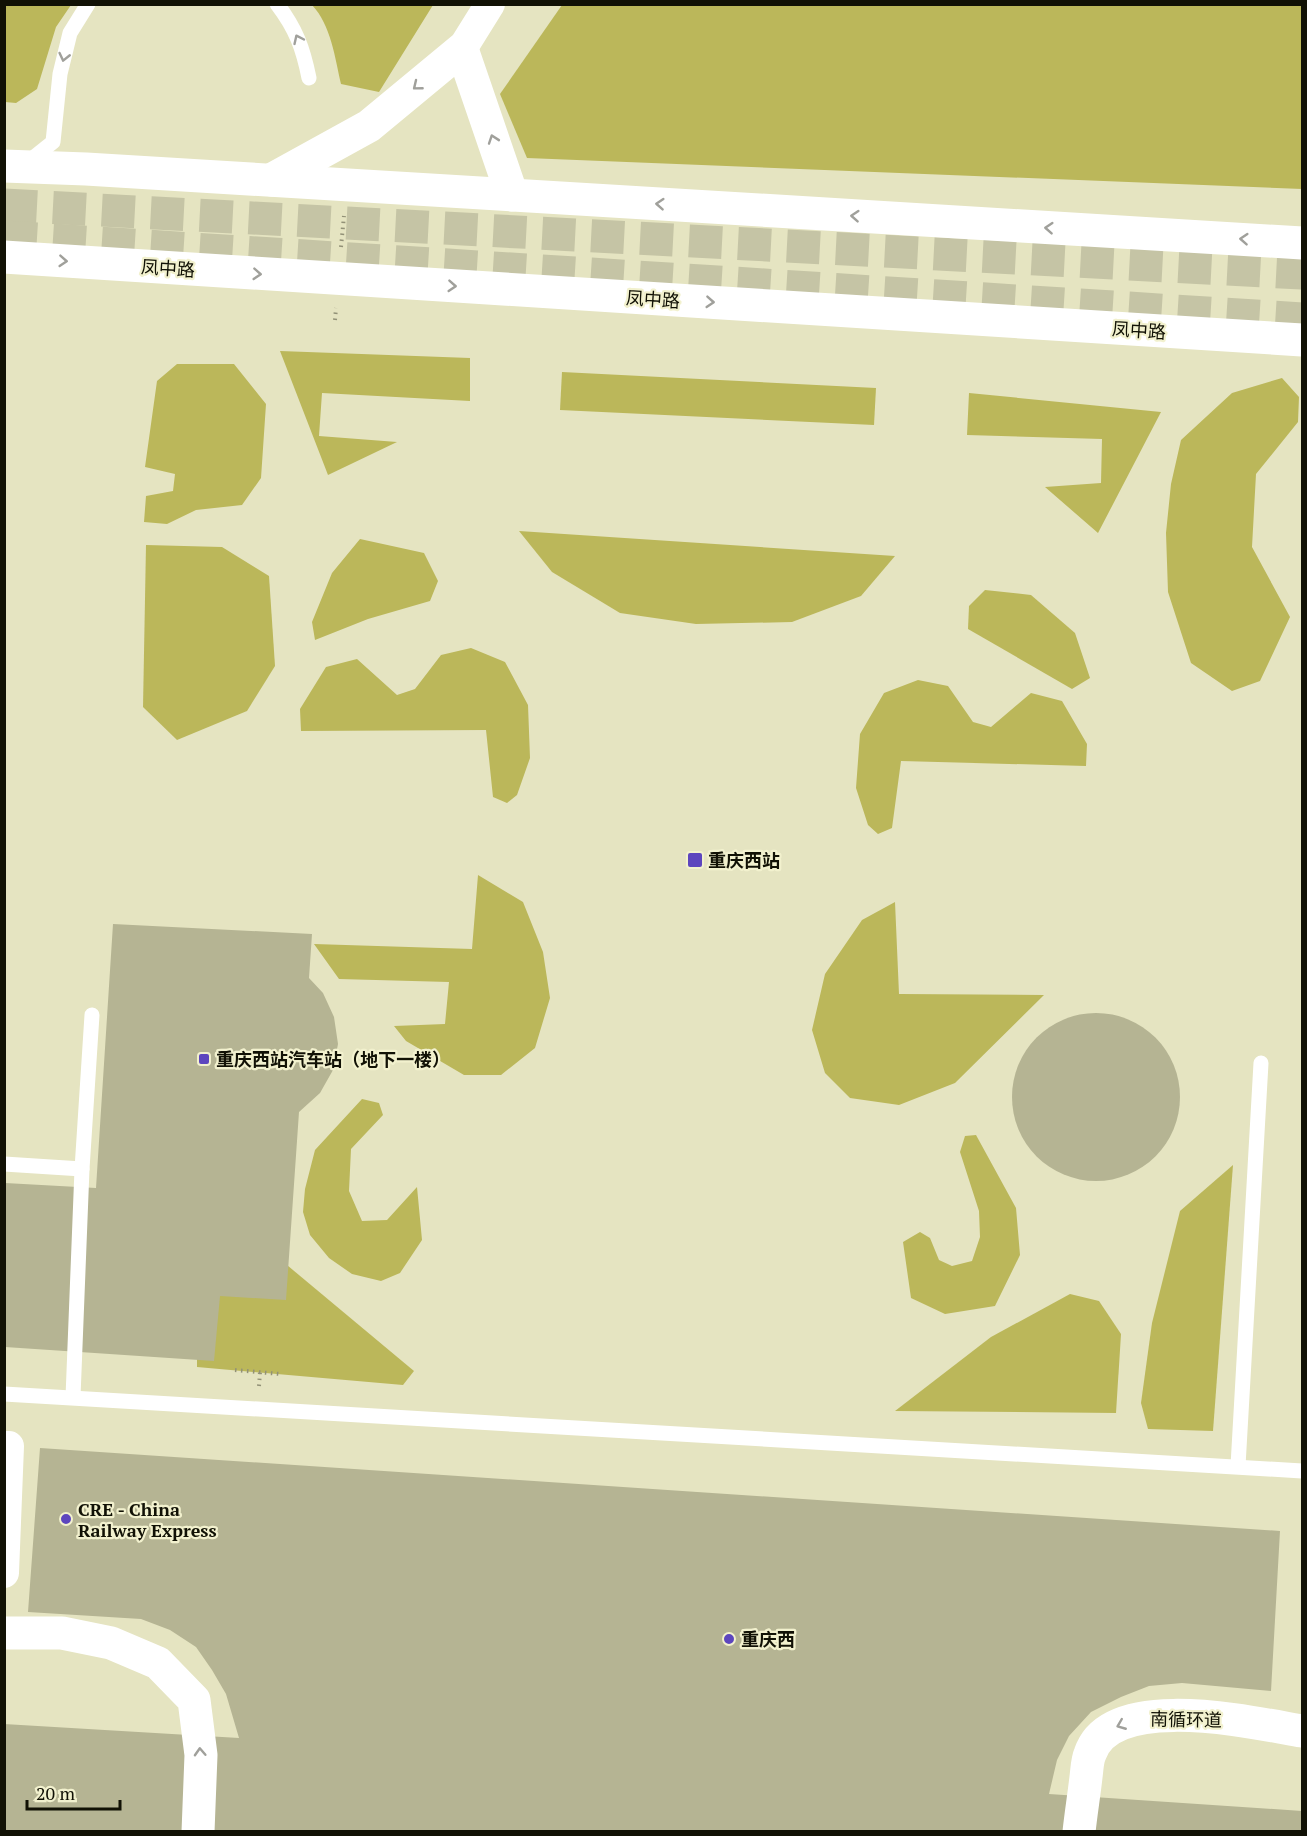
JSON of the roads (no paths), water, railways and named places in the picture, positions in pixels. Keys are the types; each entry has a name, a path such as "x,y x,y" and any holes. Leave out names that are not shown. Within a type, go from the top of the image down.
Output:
{"main road":[{"path":"271,180 369,126 462,49 512,195"},
{"path":"14,166 1302,243"},
{"name":"凤中路","path":"4,257 1302,340"},
{"path":"4,1620 111,1643 158,1663 194,1700 201,1755 198,1832"},
{"path":"4,1633 62,1633"},
{"path":"1205,1715 1302,1708"},
{"name":"南循环道","path":"1079,1832 1090,1754 1100,1737 1118,1724 1167,1716 1205,1715 1302,1731"}],"street":[{"path":"462,49 490,4"},
{"path":"4,1446 9,1446 4,1573"}],"lane":[{"path":"14,166 53,142 60,74 70,33 88,4"},
{"path":"277,4 291,23 303,48 309,78"},
{"path":"73,1397 82,1169 92,1015"},
{"path":"1238,1466 1261,1063"},
{"path":"4,1164 82,1169"},
{"path":"4,1394 1302,1471"}],"tunnel":[{"path":"4,205 1302,273"},
{"path":"4,237 1302,319"}],"place":[{"name":"重庆西站","path":"695,860"},
{"name":"重庆西站汽车站（地下一楼）","path":"204,1059"},
{"name":"CRE - China Railway Express","path":"66,1519"},
{"name":"重庆西","path":"729,1639"}]}
